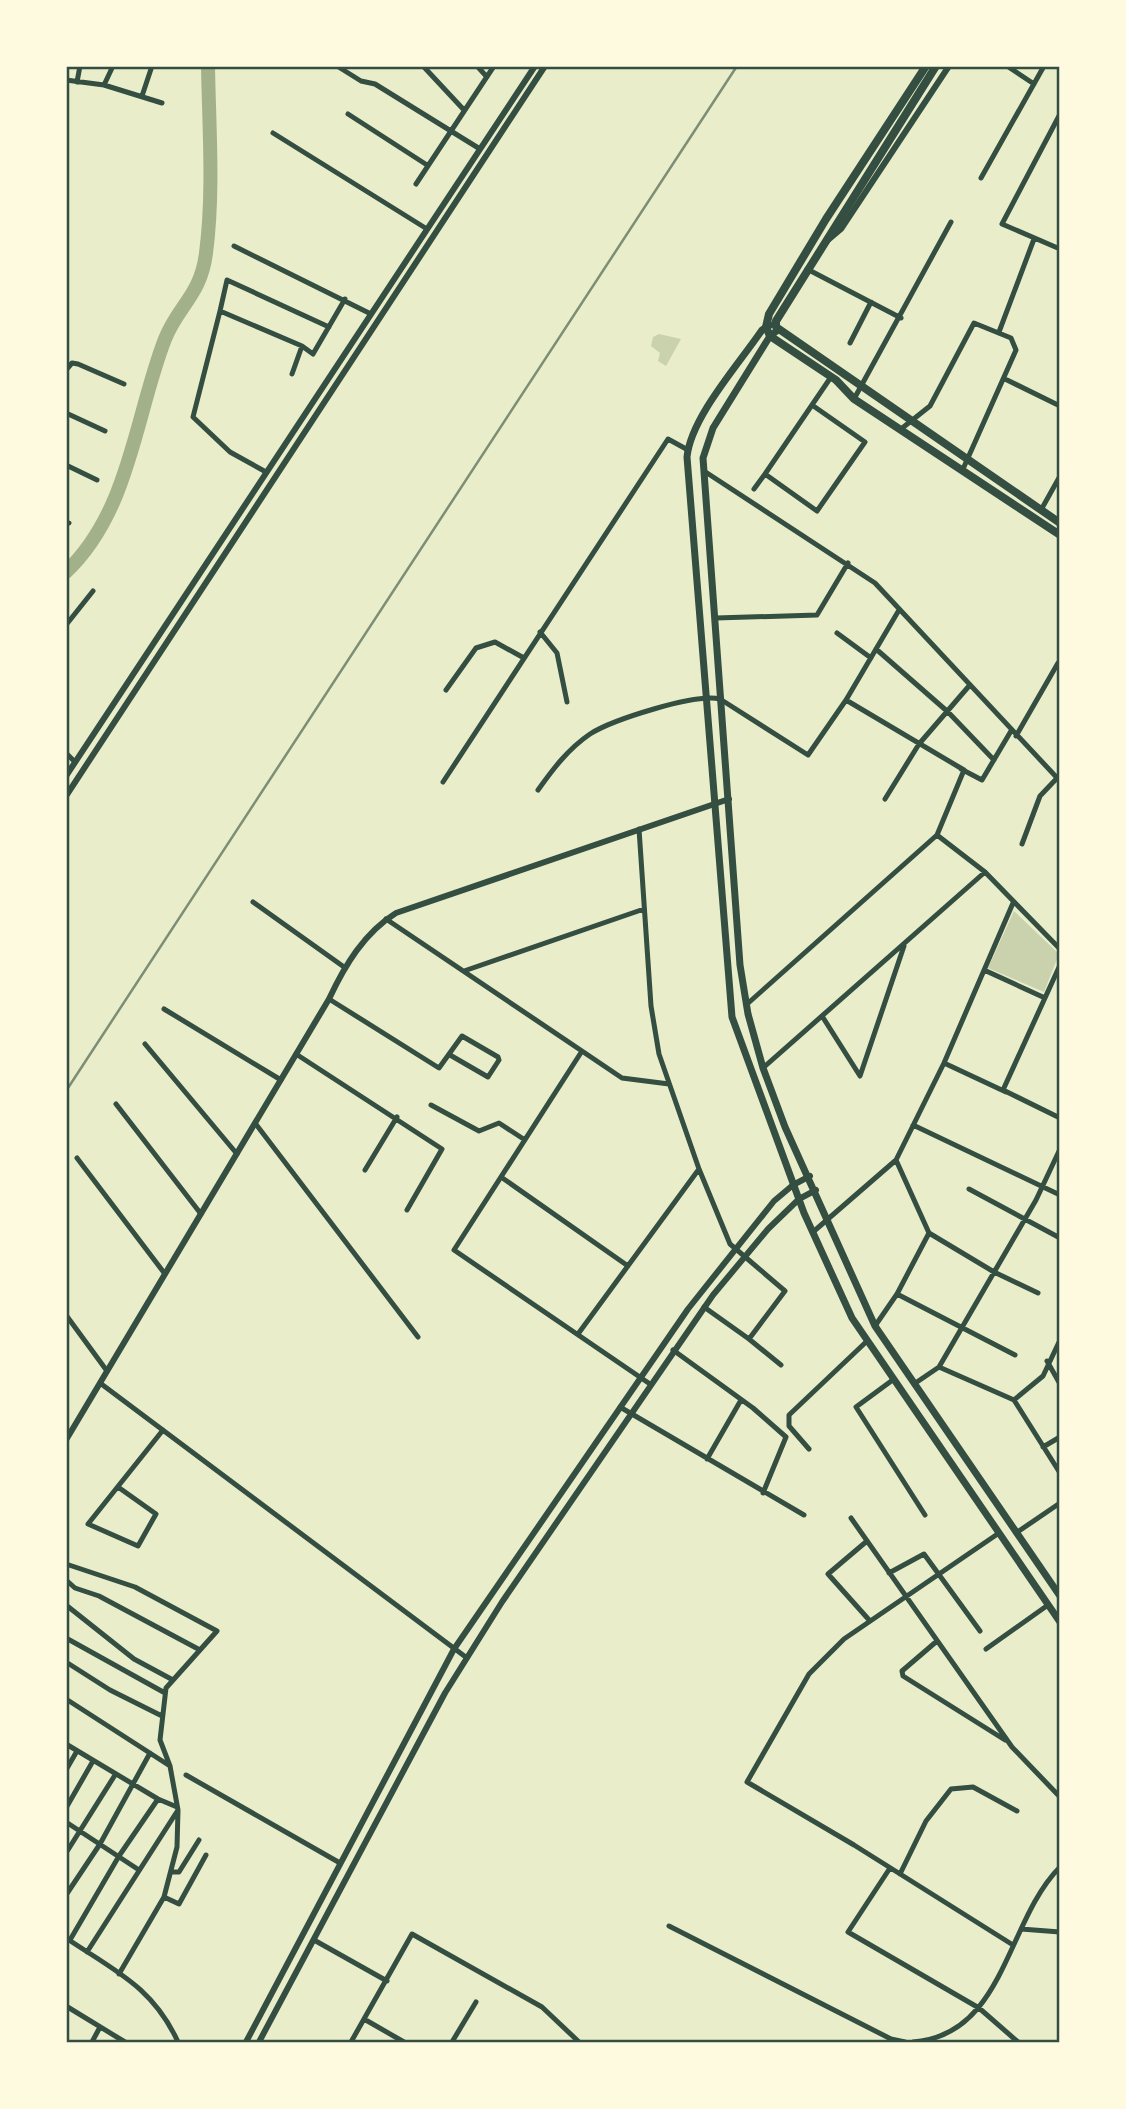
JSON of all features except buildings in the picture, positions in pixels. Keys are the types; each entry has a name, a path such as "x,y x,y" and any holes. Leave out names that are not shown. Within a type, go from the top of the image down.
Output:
{"main road":[{"path":"926,66 826,219 769,314 766,327 701,420 688,450 732,1017 793,1185 866,1342 1059,1622"},
{"path":"936,66 807,269 777,326 713,428 705,450 704,471 731,857 747,1005 763,1068 785,1127 810,1176 876,1326 1059,1596"},
{"path":"766,327 777,326 912,422 1059,535"},
{"path":"766,327 769,336 831,377 854,399 1059,523"},
{"path":"1029,1577 1040,1569"}],"street":[{"path":"77,82 80,66"},
{"path":"104,85 113,66"},
{"path":"142,96 152,66"},
{"path":"337,66 361,81 374,84 480,149"},
{"path":"423,66 464,110"},
{"path":"477,66 487,76"},
{"path":"416,184 494,66"},
{"path":"66,796 545,66"},
{"path":"824,242 841,229 949,66"},
{"path":"1007,66 1034,84"},
{"path":"981,178 1044,66"},
{"path":"66,776 531,68"},
{"path":"66,80 104,85 162,103"},
{"path":"348,114 428,165"},
{"path":"1059,114 1002,224 1059,249"},
{"path":"273,132 427,229"},
{"path":"854,399 901,318 951,222"},
{"path":"999,332 1034,239"},
{"path":"234,246 371,314"},
{"path":"807,269 901,318"},
{"path":"266,472 230,452 193,417 227,280 328,327"},
{"path":"220,311 302,345 313,354 345,299"},
{"path":"850,342 871,302"},
{"path":"901,429 930,405 973,324 999,332 1016,343 1016,350 966,465"},
{"path":"292,373 302,345"},
{"path":"66,370 72,363 78,364 124,384"},
{"path":"754,489 831,377"},
{"path":"1005,379 1059,406"},
{"path":"765,474 817,511 865,442 812,405"},
{"path":"66,412 105,431"},
{"path":"443,782 668,439 688,450"},
{"path":"66,465 97,480"},
{"path":"704,471 875,583 1014,734 1059,778 1040,796 1022,844"},
{"path":"1041,510 1059,476"},
{"path":"716,618 817,615 848,563"},
{"path":"66,625 93,591"},
{"path":"538,790 558,761 591,733 636,716 707,696 720,699 808,755 846,700 899,610"},
{"path":"540,632 557,653 567,702"},
{"path":"837,633 871,658"},
{"path":"446,690 476,649 495,642 524,658"},
{"path":"876,649 948,712 994,760"},
{"path":"846,700 982,780 1058,663"},
{"path":"885,799 919,744 969,686"},
{"path":"66,753 75,762"},
{"path":"747,1005 937,835 964,770 959,767"},
{"path":"66,1440 329,999 344,967 375,926 396,912 729,799"},
{"path":"639,829 651,1006 659,1054 699,1169 735,1250 785,1292 749,1339"},
{"path":"937,835 985,872 1059,949"},
{"path":"763,1068 985,872"},
{"path":"253,902 344,967"},
{"path":"813,1232 896,1160 944,1063 1013,903"},
{"path":"464,971 644,909"},
{"path":"386,919 622,1078 669,1084"},
{"path":"822,1016 860,1076 905,943"},
{"path":"1012,1095 1003,1090 1059,965"},
{"path":"984,971 1045,998"},
{"path":"329,999 439,1068 461,1036 499,1060 488,1077 450,1055"},
{"path":"164,1009 281,1080"},
{"path":"145,1044 237,1154"},
{"path":"582,1051 454,1250 650,1384"},
{"path":"296,1054 397,1117 442,1149 407,1210"},
{"path":"944,1063 1059,1118"},
{"path":"116,1104 201,1214"},
{"path":"431,1105 479,1131 499,1123 525,1140"},
{"path":"365,1170 397,1117"},
{"path":"255,1123 418,1337"},
{"path":"914,1125 1059,1195"},
{"path":"914,1384 939,1367 1025,1218 1059,1149"},
{"path":"77,1158 165,1274"},
{"path":"896,1160 929,1233 994,1272 1038,1293"},
{"path":"578,1334 699,1169"},
{"path":"246,2042 454,1649 688,1309 775,1201 793,1185 810,1176"},
{"path":"501,1177 628,1266"},
{"path":"969,1189 1059,1238"},
{"path":"260,2042 445,1693 467,1658 704,1307 744,1258 799,1199 816,1190"},
{"path":"876,1326 897,1294 929,1233"},
{"path":"897,1294 1015,1355"},
{"path":"704,1307 781,1365"},
{"path":"66,1315 107,1371"},
{"path":"1014,1400 1043,1376 1047,1361 1059,1340"},
{"path":"808,1449 789,1426 789,1415 866,1342"},
{"path":"674,1350 786,1437 763,1493"},
{"path":"1047,1361 1059,1384"},
{"path":"939,1367 1014,1400 1059,1473"},
{"path":"894,1379 856,1406 925,1515"},
{"path":"100,1383 467,1658"},
{"path":"707,1459 741,1400"},
{"path":"620,1407 804,1516"},
{"path":"118,1487 156,1514 138,1546 89,1524 118,1487 163,1430"},
{"path":"1044,1447 1059,1437"},
{"path":"1016,1533 1059,1503"},
{"path":"851,1518 1009,1742 1059,1797"},
{"path":"999,1533 844,1639 809,1674 747,1782 1013,1945"},
{"path":"867,1541 828,1574 870,1621"},
{"path":"889,1573 924,1554 980,1631"},
{"path":"66,1564 135,1587 217,1631 173,1680 165,1693 160,1740 170,1766 180,1826 172,1872 164,1897 119,1974"},
{"path":"66,1580 75,1588 99,1596 200,1650"},
{"path":"66,1605 134,1659 173,1680"},
{"path":"986,1649 1048,1605"},
{"path":"66,1638 165,1693"},
{"path":"937,1641 902,1671 903,1676 1009,1742"},
{"path":"66,1662 110,1690 162,1716"},
{"path":"66,1699 170,1766"},
{"path":"66,1744 115,1775 178,1808"},
{"path":"66,1770 77,1751"},
{"path":"66,1895 100,1844 150,1754"},
{"path":"66,1808 93,1761"},
{"path":"66,1853 115,1775"},
{"path":"187,1775 340,1863"},
{"path":"900,1874 926,1821 951,1789 973,1787 1017,1811"},
{"path":"158,1799 68,1939 150,1996 166,2016 178,2042"},
{"path":"87,1952 178,1808"},
{"path":"66,1822 139,1870"},
{"path":"172,1872 179,1872 199,1840"},
{"path":"164,1897 179,1904 206,1855"},
{"path":"913,2042 936,2041 955,2031 979,2008 991,1990 1043,1884 1059,1867"},
{"path":"890,1868 848,1932 979,2008 1018,2042"},
{"path":"669,1926 891,2039 905,2042"},
{"path":"1021,1929 1059,1932"},
{"path":"351,2042 412,1934 542,2007 579,2042"},
{"path":"314,1940 387,1981"},
{"path":"452,2042 476,2002"},
{"path":"66,2006 125,2042"},
{"path":"364,2019 404,2042"},
{"path":"92,2042 100,2027"}],"green space":[{"path":"659,334 681,339 666,366 658,361 660,353 651,346 653,337"},
{"path":"1014,911 1059,954 1044,992 988,968"}],"waterway":[{"path":"66,572 87,548 118,492 165,339 194,290 203,267 210,183 208,66"}],"railway":[{"path":"66,1091 737,66"}]}
